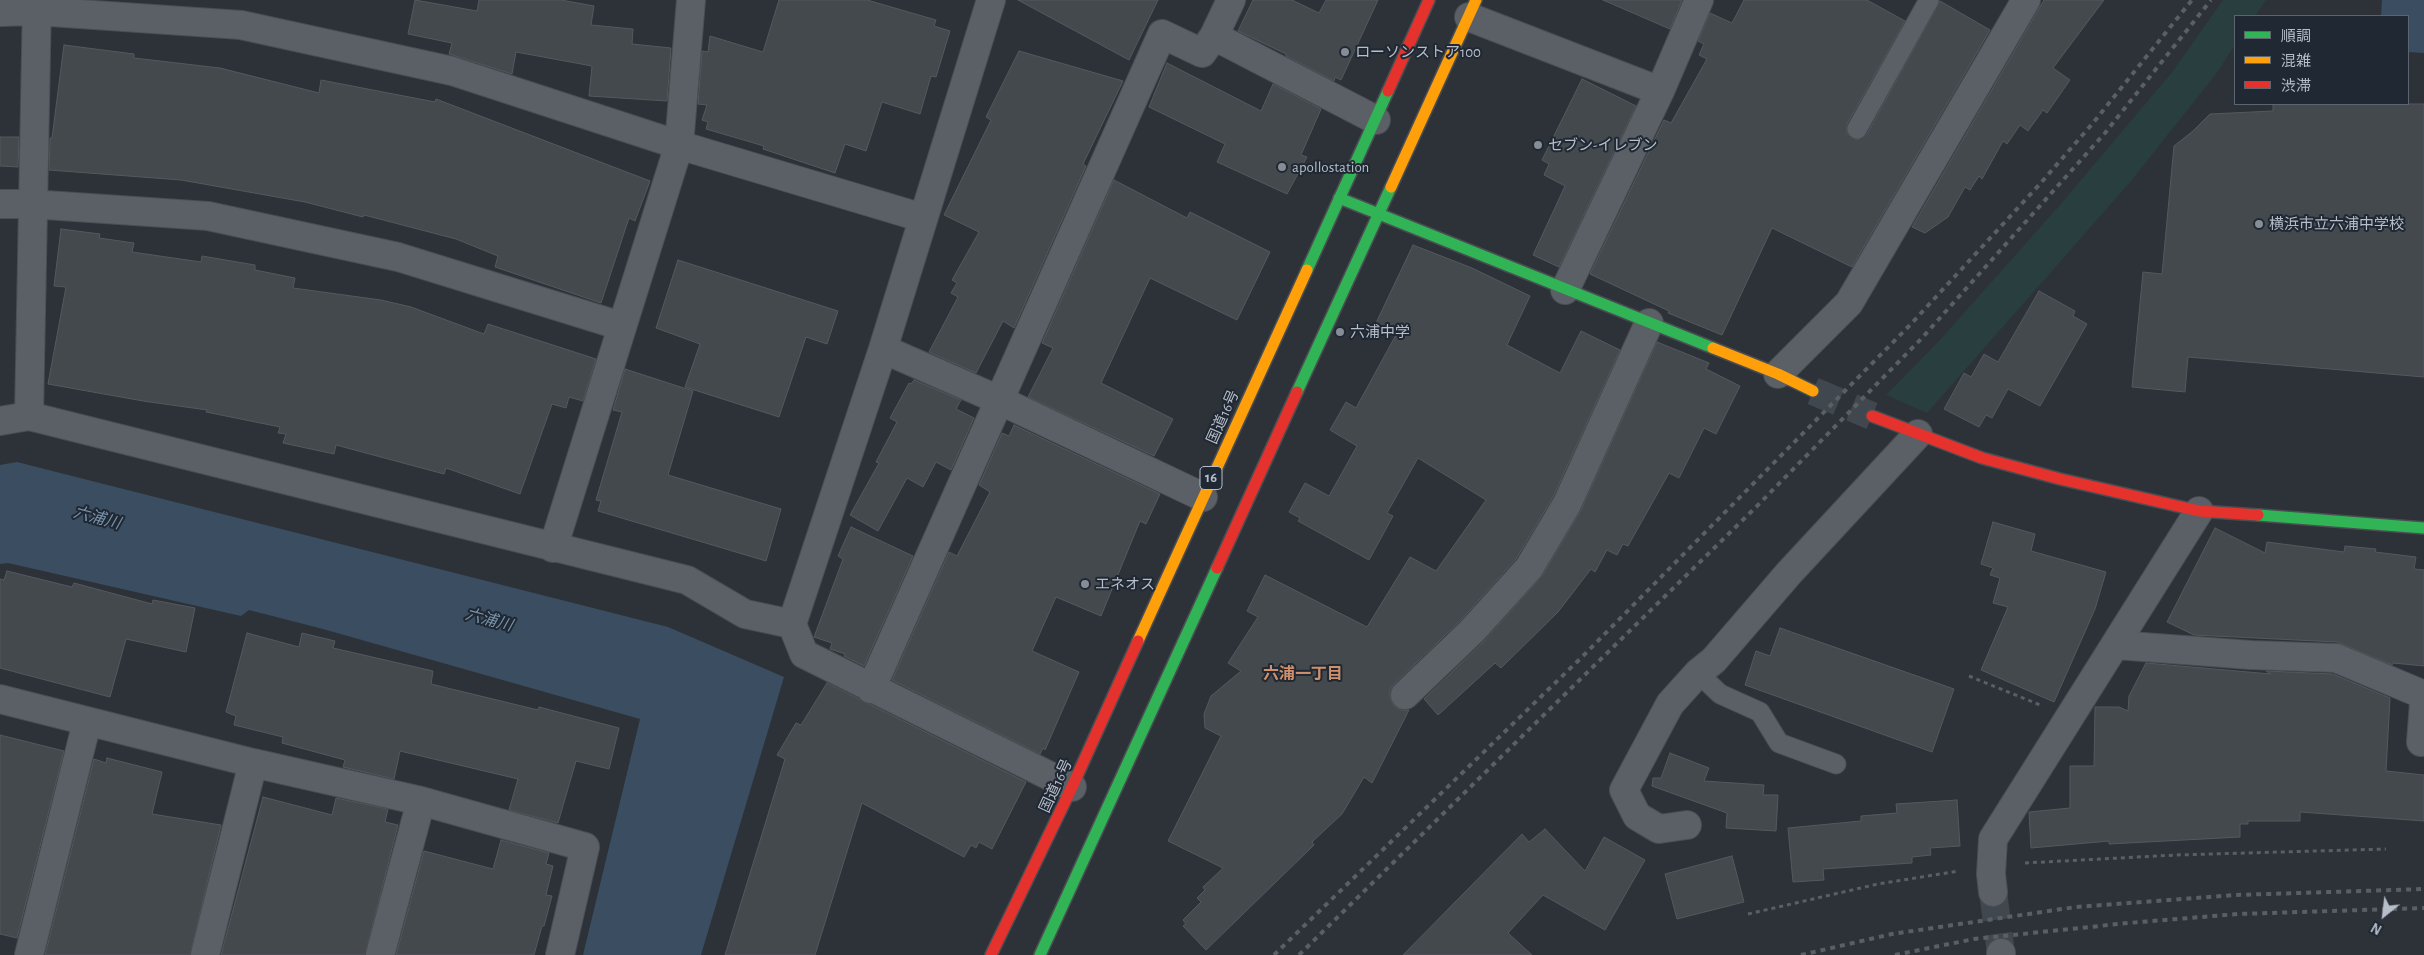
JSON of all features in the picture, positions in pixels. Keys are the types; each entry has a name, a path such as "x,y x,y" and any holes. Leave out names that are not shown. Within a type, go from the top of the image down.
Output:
{"main road":[{"name":"国道16号","path":"991,955 1072,787 1429,0"},
{"path":"1040,955 1473,8"},
{"path":"1339,198 1778,374 1813,391"},
{"path":"1872,416 1982,458 2060,479 2200,512 2424,528"}],"street":[{"path":"553,548 679,145 691,0"},
{"path":"991,0 883,349 792,624 804,654 871,689 1072,787"},
{"path":"871,689 1162,34 1202,53 1214,36 1231,0"},
{"path":"1565,290 1660,91 1699,0"},
{"path":"1778,374 1849,303 2025,0"},
{"path":"29,416 37,6"},
{"path":"0,12 37,6 241,25 452,70 679,145 923,218"},
{"path":"1473,8 1660,91"},
{"path":"1214,36 1376,120"},
{"path":"0,204 32,204 208,216 398,256 621,326"},
{"path":"1405,694 1472,631 1529,568 1568,504 1649,323"},
{"path":"883,349 998,400 1203,496"},
{"path":"0,421 29,416 687,580 745,614 792,624"},
{"path":"1687,825 1659,829 1636,816 1624,790 1670,704 1698,673 1714,660 1789,574 1918,434"},
{"path":"1992,880 1993,839 2200,512"},
{"path":"2116,645 2251,655 2336,658 2424,695"},
{"path":"0,700 253,763 421,801 585,847 560,955"},
{"path":"2421,742 2424,703"},
{"path":"28,955 87,722"},
{"path":"205,955 253,763"},
{"path":"380,955 421,801"}],"lane":[{"path":"1857,129 1929,0"},
{"path":"1698,673 1720,694 1760,712 1779,743 1836,764"}],"path":[{"path":"1969,676 2070,717"},
{"path":"1748,914 1878,884 1992,880 2176,855 2386,849"}],"green space":[{"path":"2223,0 2266,0 2256,15 2234,15 2234,47 2216,74 2131,181 1927,413 1886,395 1939,341 2060,205 2173,71"}],"water":[{"path":"2382,0 2424,0 2424,53 2409,52 2409,15 2381,15"},
{"name":"六浦川","path":"17,462 668,627 784,677 701,955 583,955 640,719 323,629 249,610 241,616 8,563 0,564 0,465"}],"building":[{"path":"415,0 477,11 479,0 561,0 594,6 591,25 633,29 632,44 671,48 667,101 589,96 592,66 516,52 512,74 449,54 452,43 408,34"},
{"path":"779,0 867,0 936,20 934,26 950,31 936,77 931,76 920,114 882,102 866,151 845,144 835,173 763,149 764,146 706,129 708,122 702,120 707,105 698,104 702,51 708,52 710,36 763,52"},
{"path":"1018,0 1158,0 1129,60"},
{"path":"1253,0 1292,0 1319,13 1326,0 1378,0 1341,80 1335,77 1334,81 1286,56 1286,54 1238,31"},
{"path":"1603,0 1682,0 1670,29"},
{"path":"1744,0 1867,0 1905,21 1847,124 1847,134 1857,140 1867,134 1940,1 1990,30 1852,267 1772,228 1722,335 1668,313 1669,311 1590,274 1664,120 1671,123 1707,59 1699,55 1704,44 1698,41 1710,13 1732,23"},
{"path":"2044,0 2104,0 2053,68 2070,80 2047,113 2043,110 2028,131 2020,125 2007,144 2003,141 1982,179 1979,176 1970,190 1965,187 1948,217 1925,233 1912,227"},
{"path":"64,45 134,54 134,58 220,68 319,93 321,80 435,102 436,99 650,181 635,221 629,218 601,303 495,267 498,256 456,239 364,215 363,217 305,202 181,180 49,170 50,138 52,138"},
{"path":"1019,51 1123,81 1083,164 1086,166 1014,328 1003,321 976,373 929,352 958,297 951,293 957,283 952,280 979,232 944,215 991,120 986,117"},
{"path":"1167,63 1261,111 1273,84 1321,109 1301,155 1307,157 1287,194 1217,162 1225,144 1149,107"},
{"path":"1582,79 1636,106 1559,267 1533,255 1565,186 1544,175 1549,164 1542,160"},
{"path":"2424,104 2424,377 2188,357 2185,392 2132,387 2143,272 2162,274 2174,146 2210,114 2273,111 2273,105"},
{"path":"0,137 19,137 18,167 0,166"},
{"path":"1114,180 1187,218 1190,212 1270,252 1237,320 1150,278 1101,383 1173,419 1154,456 1028,397 1053,348 1042,343"},
{"path":"61,229 100,234 99,238 134,243 132,252 201,262 202,256 255,265 255,270 295,278 293,288 381,300 411,307 484,334 488,324 596,359 583,401 569,397 566,408 552,404 520,494 446,468 444,474 336,445 334,454 283,443 286,434 278,433 280,427 206,412 207,410 48,384 66,287 54,286"},
{"path":"1413,245 1472,268 1530,296 1507,345 1560,373 1581,331 1620,350 1553,497 1516,559 1461,620 1390,690 1390,698 1394,706 1401,710 1409,710 1372,783 1364,777 1342,814 1312,842 1314,845 1206,950 1183,926 1186,924 1183,920 1201,902 1197,898 1205,890 1203,887 1223,868 1168,841 1221,736 1205,728 1204,714 1211,696 1241,671 1228,663 1258,617 1247,611 1265,575 1367,627 1410,557 1436,571 1486,500 1418,458 1387,513 1393,516 1369,560 1298,521 1300,518 1289,512 1305,483 1329,496 1357,446 1330,430 1346,402 1356,408 1397,333 1376,323"},
{"path":"678,260 838,311 827,344 806,337 779,417 685,387 700,344 656,328"},
{"path":"2039,291 2075,311 2073,316 2087,324 2040,406 2008,389 1992,418 1986,415 1979,427 1944,409 1964,373 1971,377 1984,354 1998,362"},
{"path":"1657,342 1709,363 1706,369 1740,386 1716,434 1704,428 1679,478 1669,473 1628,546 1623,544 1617,555 1607,550 1595,572 1591,569 1558,612 1501,668 1495,663 1438,715 1424,699 1484,641 1542,576 1581,510"},
{"path":"625,369 693,391 668,475 781,509 766,561 598,511 601,501 596,500 622,412 613,410"},
{"path":"914,380 961,400 956,409 974,418 951,470 936,462 923,487 907,478 878,531 850,515 879,463 876,462 897,422 890,418 909,383 911,384"},
{"path":"1014,425 1160,494 1146,524 1140,521 1101,616 1056,597 1032,651 1079,672 1045,750 1043,748 1040,754 892,680 949,552 957,556 990,492 979,485 1002,433 1009,436"},
{"path":"1993,522 2035,534 2031,551 2106,572 2095,609 2054,702 1981,670 2008,607 1993,603 2000,578 1990,575 1993,568 1981,564"},
{"path":"851,527 913,556 864,666 844,656 845,654 830,649 832,643 814,637 843,559 838,556"},
{"path":"2215,528 2265,553 2267,542 2344,552 2345,546 2376,549 2375,552 2416,557 2414,569 2424,570 2424,666 2393,663 2392,665 2337,642 2194,635 2167,622"},
{"path":"7,571 72,587 74,583 152,604 153,600 195,608 186,652 126,639 110,697 0,668 0,579 4,580"},
{"path":"1780,628 1954,689 1932,752 1745,685 1756,651 1770,656"},
{"path":"247,633 299,647 302,633 335,641 333,648 433,671 431,684 538,710 539,707 619,728 609,769 576,761 558,823 509,810 518,779 400,751 394,779 343,767 345,760 282,743 283,737 234,725 236,716 226,712"},
{"path":"2146,663 2271,674 2266,671 2333,674 2390,698 2386,771 2424,775 2424,821 2300,812 2300,821 2248,821 2248,824 2240,824 2240,837 2109,844 2109,841 2031,848 2029,812 2070,808 2070,766 2094,766 2095,707 2119,707 2128,711 2129,696"},
{"path":"827,683 1026,782 992,849 979,842 976,848 971,845 964,857 862,803 815,955 725,955 785,759 777,755 796,723 801,725"},
{"path":"0,735 64,751 17,938 0,934"},
{"path":"1670,753 1709,768 1704,781 1764,785 1763,795 1778,795 1776,831 1726,828 1727,813 1652,786 1653,778 1661,778"},
{"path":"107,758 162,772 152,814 221,825 190,955 45,955 94,759 106,763"},
{"path":"263,797 332,815 336,798 388,809 385,822 398,825 365,955 221,955"},
{"path":"1957,800 1960,846 1930,848 1931,855 1912,857 1912,863 1823,869 1824,880 1793,882 1788,828 1861,821 1861,816 1897,813 1896,804"},
{"path":"1545,829 1585,871 1604,837 1645,860 1605,930 1543,895 1508,933 1532,955 1403,955 1522,834 1529,842"},
{"path":"501,840 549,853 546,864 553,866 546,895 552,896 534,955 396,955 424,851 493,869"},
{"path":"1732,856 1744,902 1677,919 1665,874"}],"tunnel":[{"path":"1813,391 1872,416"},
{"path":"1993,892 2001,953"}],"railway":[{"path":"1274,955 1583,656 1911,324 2039,185 2093,123 2192,0"},
{"path":"1299,955 1757,506 1922,338 2105,133 2211,0"},
{"path":"1801,955 1892,934 2076,907 2236,895 2424,889"},
{"path":"1895,955 1974,939 2128,923 2238,914 2424,908"}],"traffic: fast":[{"path":"1307,270 1388,91"},
{"path":"1297,392 1391,187"},
{"path":"1339,198 1713,348"},
{"path":"2258,515 2424,528"},
{"path":"1040,955 1217,568"}],"traffic: slow":[{"path":"1391,187 1476,0"},
{"path":"1138,641 1307,270"},
{"path":"1713,348 1778,374 1813,391"}],"traffic: jam":[{"path":"1388,91 1429,0"},
{"path":"1217,568 1297,392"},
{"path":"1872,416 1982,458 2060,479 2199,511 2258,515"},
{"path":"991,955 1072,787 1138,641"}],"place":[{"name":"ローソンストア100","path":"1345,52"},
{"name":"セブン-イレブン","path":"1538,145"},
{"name":"apollostation","path":"1282,167"},
{"name":"横浜市立六浦中学校","path":"2259,224"},
{"name":"六浦中学","path":"1340,332"},
{"name":"エネオス","path":"1085,584"}],"district":[{"name":"六浦一丁目","path":"1303,674"}]}
